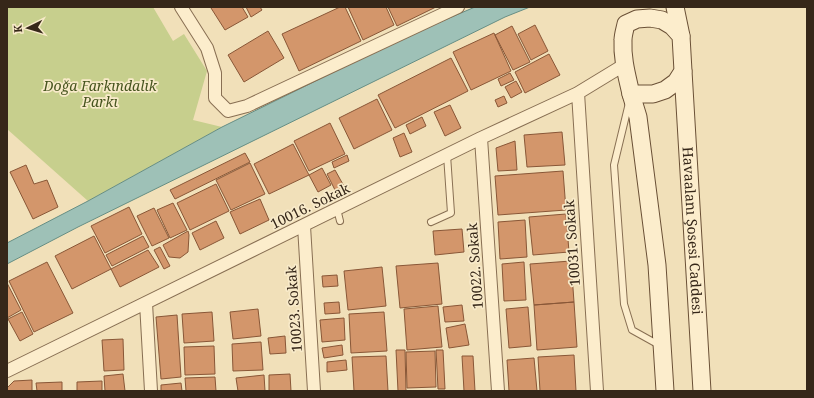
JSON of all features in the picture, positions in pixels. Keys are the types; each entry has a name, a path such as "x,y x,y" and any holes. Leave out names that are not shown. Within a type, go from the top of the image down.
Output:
{"street":[{"path":"181,7 208,48 215,73 215,98 228,111 247,106 458,7"},
{"path":"631,7 623,39 624,65 638,117 657,265 665,391"},
{"path":"631,94 653,94 666,90 676,82 683,71 681,36 677,8"},
{"path":"626,24 637,19 650,18 662,20 672,26 681,36"},
{"name":"10016. Sokak","path":"7,371 304,226 339,215 447,155 578,93 624,65"},
{"name":"Havaalanı Şosesi Caddesi","path":"683,71 702,391"},
{"name":"10031. Sokak","path":"578,93 597,391"},
{"name":"10022. Sokak","path":"481,138 498,391"},
{"name":"10023. Sokak","path":"304,226 314,391"},
{"path":"146,303 151,391"}],"lane":[{"path":"631,94 614,166 624,304 632,330 662,347"},
{"path":"431,222 451,213 447,155"}],"green space":[{"name":"Doğa Farkındalık Parkı","path":"7,7 153,7 173,41 184,34 207,71 193,120 222,127 88,201 7,129"}],"water":[{"path":"475,7 530,7 505,17 78,227 7,264 7,243 88,201 222,127 405,37"}],"building":[{"path":"242,7 248,17 225,30 211,8"},
{"path":"246,7 260,7 262,10 251,17"},
{"path":"340,7 345,7 361,41 299,71 282,34"},
{"path":"348,7 386,7 394,25 363,40"},
{"path":"388,7 436,7 397,26"},
{"path":"535,25 548,51 531,60 518,34"},
{"path":"512,26 530,62 513,70 495,35"},
{"path":"268,31 284,58 244,82 228,55"},
{"path":"494,33 511,71 471,90 453,52"},
{"path":"549,54 560,75 525,93 515,72"},
{"path":"451,58 468,91 395,128 378,95"},
{"path":"510,73 514,80 501,86 498,79"},
{"path":"516,81 522,92 511,98 505,87"},
{"path":"504,96 507,103 498,107 495,100"},
{"path":"377,99 392,130 354,149 339,118"},
{"path":"450,105 461,128 445,136 434,112"},
{"path":"422,117 426,126 410,134 406,125"},
{"path":"330,123 345,154 309,171 294,141"},
{"path":"562,132 565,165 527,167 524,135"},
{"path":"404,133 412,152 400,157 393,138"},
{"path":"515,141 517,170 498,171 496,148"},
{"path":"293,144 309,175 269,194 254,164"},
{"path":"245,153 250,162 175,199 170,190"},
{"path":"347,155 349,161 334,168 332,162"},
{"path":"250,163 265,194 231,210 216,180"},
{"path":"26,165 34,184 47,180 58,207 33,219 10,172"},
{"path":"322,168 331,185 318,192 309,175"},
{"path":"335,170 345,188 336,192 327,174"},
{"path":"563,171 566,210 498,215 495,176"},
{"path":"216,184 229,211 190,230 177,203"},
{"path":"260,199 269,220 240,234 230,212"},
{"path":"173,203 187,230 170,238 157,210"},
{"path":"129,207 142,234 105,253 91,226"},
{"path":"154,208 169,238 152,246 137,216"},
{"path":"566,214 569,252 533,255 529,217"},
{"path":"525,220 527,257 500,259 498,222"},
{"path":"216,221 224,238 200,250 192,233"},
{"path":"462,229 464,252 435,255 433,231"},
{"path":"188,231 188,252 180,258 169,257 163,245"},
{"path":"94,236 111,269 72,289 55,256"},
{"path":"143,236 149,247 112,266 106,255"},
{"path":"160,247 170,266 164,269 154,250"},
{"path":"148,250 159,267 120,287 111,269"},
{"path":"571,261 574,302 534,305 530,264"},
{"path":"47,262 73,313 34,332 9,281"},
{"path":"524,262 526,300 504,301 502,264"},
{"path":"438,263 442,304 400,308 396,266"},
{"path":"382,267 386,306 348,310 344,271"},
{"path":"337,275 338,286 323,287 322,276"},
{"path":"7,283 21,310 7,318"},
{"path":"339,302 340,313 325,314 324,303"},
{"path":"574,302 577,347 537,350 534,305"},
{"path":"462,305 464,321 445,322 443,307"},
{"path":"438,306 442,347 407,350 404,309"},
{"path":"528,307 531,346 509,348 506,309"},
{"path":"258,309 261,336 233,339 230,312"},
{"path":"22,312 33,334 20,341 8,319"},
{"path":"212,312 214,341 184,343 182,314"},
{"path":"384,312 387,351 351,353 349,314"},
{"path":"177,315 181,377 161,379 156,317"},
{"path":"344,318 345,340 322,342 320,320"},
{"path":"465,324 469,345 449,348 446,328"},
{"path":"285,336 286,353 270,354 268,338"},
{"path":"123,339 124,370 104,371 102,340"},
{"path":"261,342 263,370 233,371 232,344"},
{"path":"342,345 343,355 324,358 322,348"},
{"path":"214,346 215,374 185,375 184,347"},
{"path":"396,350 405,350 406,391 398,391"},
{"path":"436,350 443,350 445,389 438,389"},
{"path":"435,351 436,387 407,388 406,352"},
{"path":"574,355 576,391 540,391 538,357"},
{"path":"386,356 388,391 354,391 352,357"},
{"path":"462,356 473,356 475,391 464,391"},
{"path":"534,358 537,391 509,391 507,360"},
{"path":"346,360 347,370 327,372 327,362"},
{"path":"123,374 125,391 105,391 104,376"},
{"path":"290,374 291,391 269,391 269,375"},
{"path":"264,375 265,391 238,391 236,378"},
{"path":"215,377 216,391 186,391 185,378"},
{"path":"32,380 32,391 7,391 7,388 14,381"},
{"path":"102,381 102,391 77,391 77,382"},
{"path":"62,382 62,391 37,391 36,383"},
{"path":"181,383 182,391 161,391 161,385"}]}
